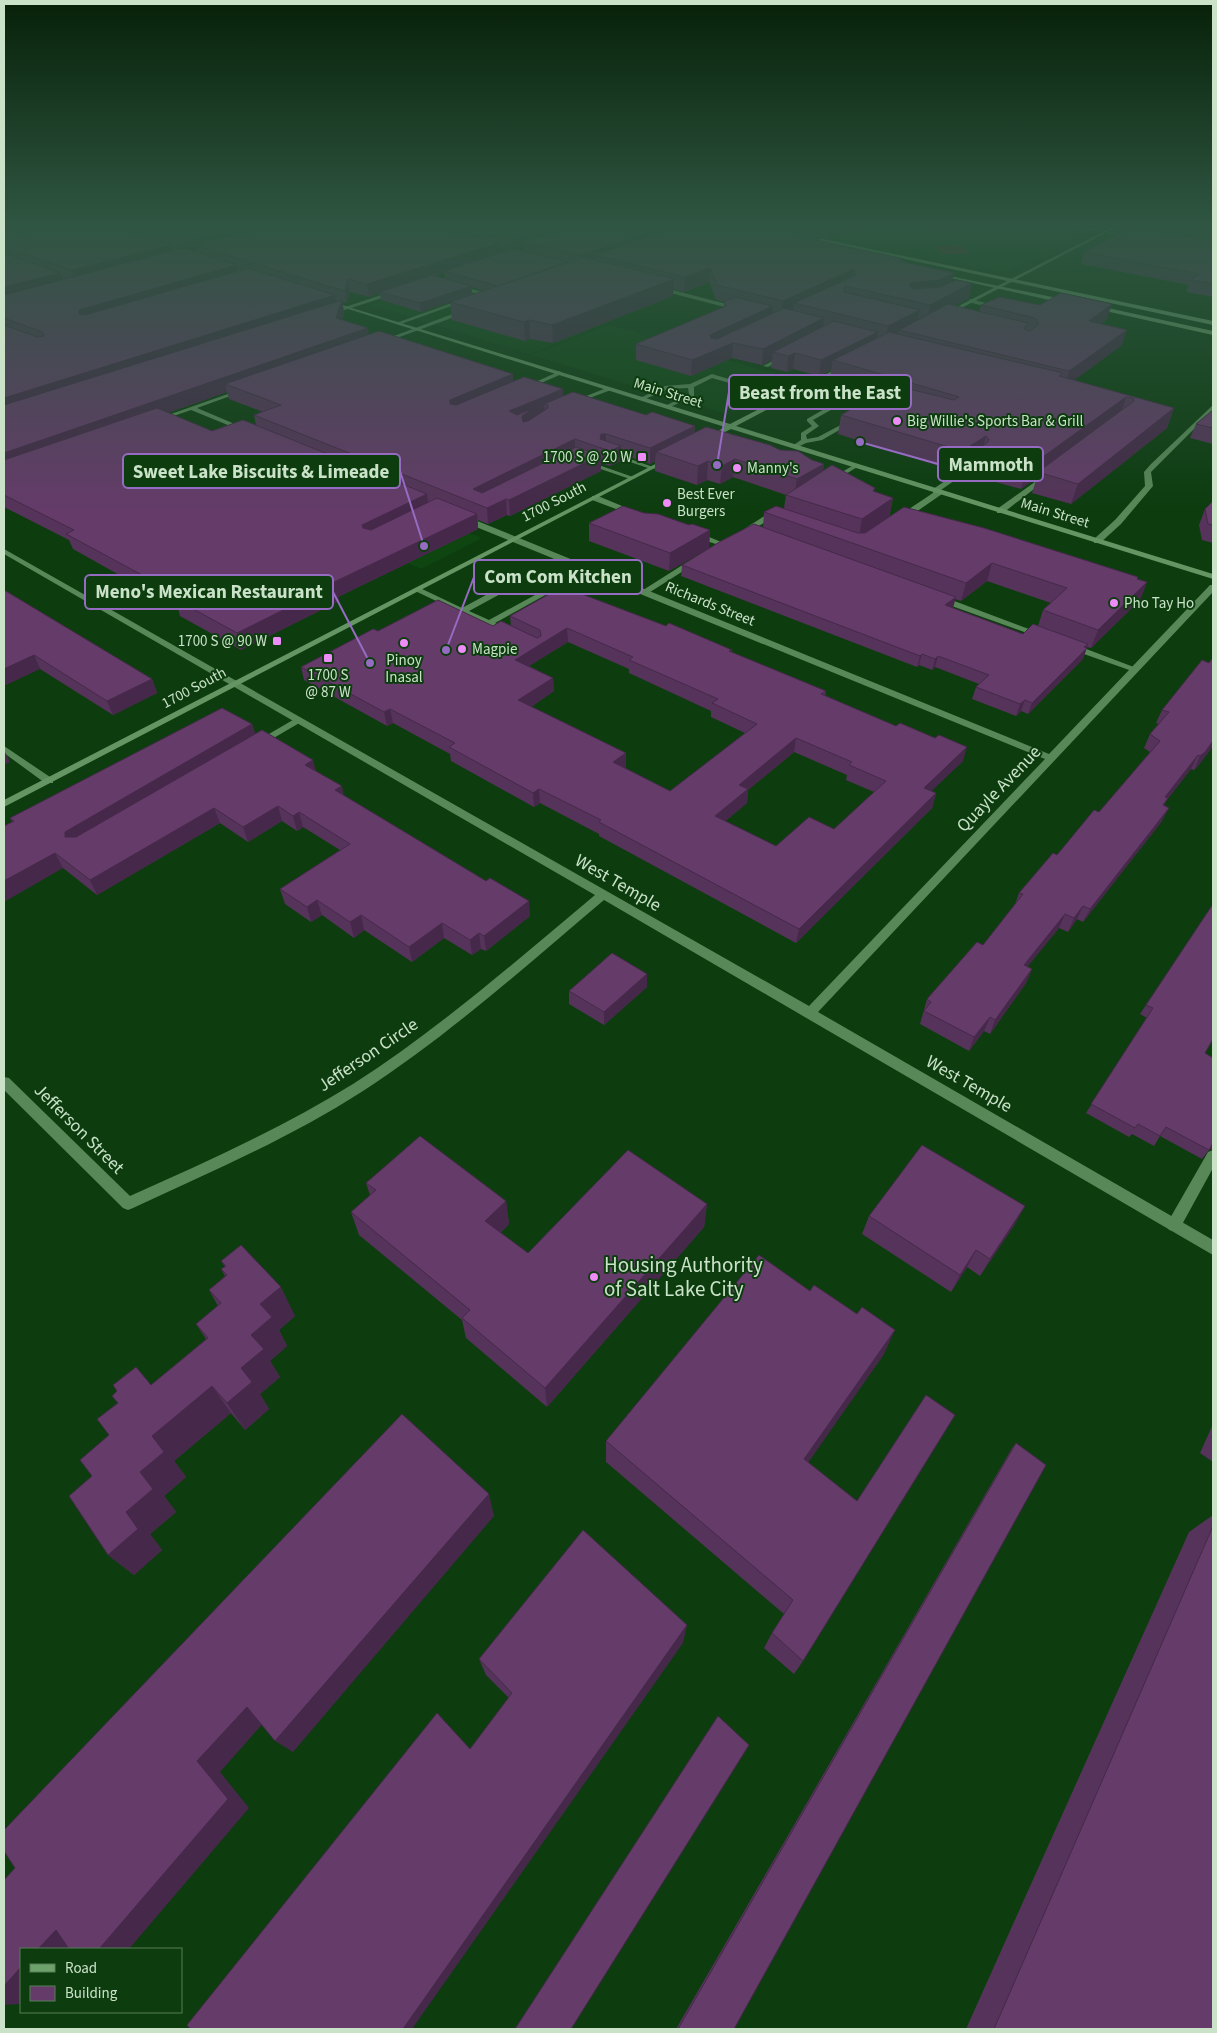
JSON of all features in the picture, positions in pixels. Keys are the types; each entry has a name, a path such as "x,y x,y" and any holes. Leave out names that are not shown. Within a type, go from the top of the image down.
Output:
{"main road":[{"path":"1156,321 1213,333"}],"street":[{"name":"Main Street","path":"391,321 1213,577"},
{"path":"398,323 404,321"},
{"path":"372,345 437,321"},
{"path":"766,366 790,354"},
{"path":"696,445 853,363"},
{"path":"516,392 560,373"},
{"path":"641,399 666,387 691,386 712,376 742,385 780,384 801,390"},
{"path":"819,381 878,396"},
{"path":"742,385 751,398 772,405"},
{"path":"154,421 255,386"},
{"path":"666,406 692,395 691,386"},
{"path":"564,406 583,401 609,389"},
{"path":"834,431 816,426 810,420 860,391"},
{"path":"572,408 583,403 583,401"},
{"path":"1097,541 1118,522 1149,486 1147,472 1153,465 1213,407"},
{"path":"191,408 260,436"},
{"path":"794,447 804,441 820,439 858,418"},
{"path":"804,441 803,434 816,426"},
{"path":"604,452 653,468"},
{"name":"1700 South","path":"4,804 679,454"},
{"path":"576,458 632,478"},
{"path":"891,525 980,460"},
{"path":"822,486 856,466"},
{"path":"1000,511 1054,471"},
{"path":"595,498 644,516"},
{"path":"688,532 718,547 790,505"},
{"name":"Richards Street","path":"457,516 1051,758"},
{"path":"769,517 778,520"},
{"path":"748,529 757,533"},
{"name":"West Temple","path":"4,551 986,1114 1213,1248"},
{"path":"644,592 707,554"},
{"path":"462,611 560,558"},
{"path":"489,623 588,569"},
{"path":"537,571 564,583"},
{"name":"Quayle Avenue","path":"809,1014 1213,588"},
{"path":"418,590 513,635"},
{"path":"925,594 1053,640"},
{"path":"1062,643 1136,670"},
{"path":"247,750 298,720"},
{"path":"4,749 49,781"},
{"name":"Jefferson Circle","path":"128,1204 260,1143 357,1088 432,1035 603,895"},
{"name":"Jefferson Street","path":"4,1082 128,1204"},
{"path":"1174,1225 1213,1156"}],"shaded area":[{"path":"422,321 595,321 605,324 530,354"},
{"path":"608,325 639,332 637,334 794,379 723,413 532,355"},
{"path":"408,507 482,538 421,569 345,535"}],"building":[{"path":"12,321 252,321 4,398 4,325 37,337 44,336 42,332"},
{"path":"275,321 345,321 368,328 4,453 4,405"},
{"path":"533,321 563,321 552,325"},
{"path":"691,321 741,321 710,335 711,338 717,339 756,321 818,321 763,349 733,343 692,360 636,344"},
{"path":"834,321 878,332 821,360 795,353 788,356 773,352"},
{"path":"867,321 898,321 888,326"},
{"path":"916,321 1019,321 1028,323 1024,329 1030,331 1039,324 1037,321 1089,321 1127,330 1069,371 899,330"},
{"path":"379,331 513,374 450,400 450,404 456,405 524,377 563,389 509,411 517,415 534,408 522,416 523,422 528,421 548,408 548,405 544,404 573,392 646,415 652,412 695,426 650,448 606,434 601,434 600,439 621,446 610,451 575,439 473,489 482,493 576,447 601,455 509,500 506,499 487,508 254,415 281,405 225,384"},
{"path":"889,332 1063,373 1059,376 1174,408 1078,484 1038,472 1134,401 1133,398 1126,397 1026,469 972,454 988,442 989,439 986,436 962,451 841,415 878,394 861,389 877,381 954,400 959,397 833,360"},
{"path":"157,408 212,431 243,420 427,494 362,525 363,528 371,530 437,498 477,514 332,583 336,584 237,633 175,599 181,596 66,534 74,530 4,495 4,460"},
{"path":"1213,410 1213,428 1196,424"},
{"path":"706,427 770,445 780,450 798,451 812,460 824,464 797,479 735,459 722,466 708,461 698,466 656,452"},
{"path":"832,465 875,488 873,491 893,498 862,519 786,495"},
{"path":"1213,501 1213,525 1208,524 1205,509"},
{"path":"623,506 644,513 658,514 710,530 670,553 589,523"},
{"path":"776,506 858,533 865,533 904,507 984,528 1138,577 1137,579 1147,582 1098,630 1043,610 1067,588 992,563 966,583 764,512"},
{"path":"754,524 956,597 945,605 1023,634 1033,624 1088,644 1084,647 1087,648 1032,703 1025,700 1020,704 976,687 989,675 938,656 935,659 922,654 920,656 682,565 721,541"},
{"path":"566,588 666,626 669,623 732,650 729,651 826,691 821,694 896,726 900,723 935,738 939,735 967,747 924,788 936,793 799,929 599,822 601,820 539,789 533,793 449,747 455,743 390,709 384,712 301,667 373,629 378,631 438,600 493,626 501,621 537,638 541,636 540,630 510,616 558,589 562,591","holes":["567,628 633,657 629,660 718,699 712,703 757,724 670,791 613,762 626,753 518,700 553,678 515,660","796,738 852,762 849,765 886,781 834,829 809,817 776,846 715,816 748,789 739,785"]},
{"path":"4,590 152,679 107,701 34,655 4,669"},
{"path":"1213,658 1213,741 1205,752 1200,756 1198,755 1165,797 1168,798 1163,805 1169,808 1090,909 1083,906 1074,918 1065,914 1024,965 1032,969 995,1020 990,1017 974,1037 924,1011 931,1002 927,999 977,942 983,945 1023,894 1019,893 1053,853 1057,855 1094,810 1099,812 1160,741 1150,734 1169,712 1162,710 1202,660 1209,663"},
{"path":"222,708 252,724 65,832 65,837 76,837 262,730 313,760 305,765 342,786 335,790 486,881 490,878 529,901 484,936 479,933 470,940 442,923 409,947 361,915 350,922 317,900 307,907 280,889 350,844 299,812 293,816 278,806 243,827 214,808 90,880 55,853 4,881 4,826 14,821 10,818"},
{"path":"1213,904 1213,1039 1205,1053 1213,1058 1213,1143 1209,1150 1166,1127 1160,1136 1138,1124 1135,1128 1091,1104 1153,1008 1146,1005"},
{"path":"612,953 647,974 604,1012 569,991"},
{"name":"Housing Authority of Salt Lake City","path":"420,1136 506,1201 485,1221 528,1253 628,1150 707,1204 545,1388 462,1318 470,1310 351,1212 376,1190 366,1183"},
{"path":"922,1145 1025,1206 990,1259 976,1250 960,1275 869,1216"},
{"path":"241,1245 281,1287 260,1304 272,1317 251,1335 264,1349 241,1368 252,1382 227,1403 212,1386 152,1436 164,1452 140,1472 153,1489 126,1512 138,1529 108,1555 69,1496 92,1476 80,1460 109,1435 97,1419 118,1403 112,1396 117,1391 113,1385 136,1367 151,1385 208,1338 196,1324 221,1303 209,1290 227,1275 221,1269 226,1266 221,1261"},
{"path":"759,1255 810,1291 814,1285 857,1314 862,1307 895,1330 804,1459 857,1501 926,1395 955,1415 803,1661 772,1633 793,1600 606,1441"},
{"path":"402,1414 489,1494 275,1741 247,1707 197,1761 228,1799 100,1948 68,1948 56,1930 39,1948 20,1948 20,1968 4,1986 4,1880 15,1868 4,1851 4,1830"},
{"path":"1016,1443 1046,1465 734,2029 678,2029"},
{"path":"1213,1526 1213,2029 994,2029"},
{"path":"583,1530 687,1625 403,2029 190,2029 187,2025 437,1713 470,1749 512,1693 479,1659"},
{"path":"718,1716 749,1745 571,2029 515,2029"}],"place":[{"name":"Big Willie's Sports Bar & Grill","path":"897,421"},
{"name":"Mammoth","path":"860,442"},
{"name":"1700 S @ 20 W","path":"642,457"},
{"name":"Beast from the East","path":"717,465"},
{"name":"Manny's","path":"737,468"},
{"name":"Best Ever Burgers","path":"667,503"},
{"name":"Sweet Lake Biscuits & Limeade","path":"424,546"},
{"name":"Pho Tay Ho","path":"1114,603"},
{"name":"1700 S @ 90 W","path":"277,641"},
{"name":"Pinoy Inasal","path":"404,643"},
{"name":"Magpie","path":"462,649"},
{"name":"Com Com Kitchen","path":"446,650"},
{"name":"1700 S @ 87 W","path":"328,658"},
{"name":"Meno's Mexican Restaurant","path":"370,663"},
{"name":"Housing Authority of Salt Lake City","path":"594,1277"}]}
